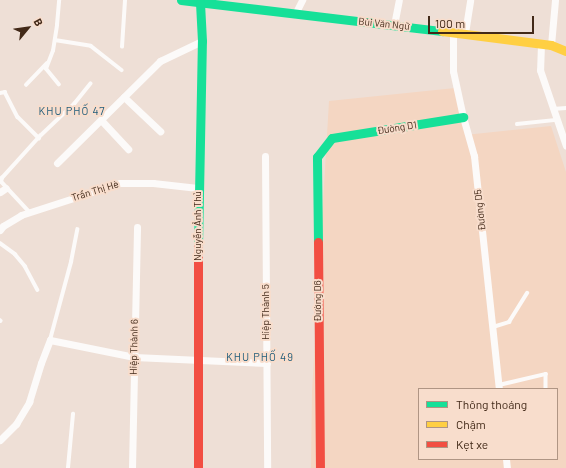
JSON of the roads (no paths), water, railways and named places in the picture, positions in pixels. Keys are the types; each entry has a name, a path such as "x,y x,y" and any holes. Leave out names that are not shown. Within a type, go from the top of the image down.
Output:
{"main road":[{"path":"181,0 200,3"},
{"name":"Bùi Văn Ngữ","path":"200,3 452,33 465,33 551,45 566,51"},
{"name":"Nguyễn Ảnh Thủ","path":"198,468 198,188 202,41 200,3"},
{"name":"Đường D1","path":"332,138 463,117"},
{"name":"Đường D6","path":"320,468 317,157 332,138"}],"street":[{"path":"295,14 302,0"},
{"path":"394,25 399,0"},
{"path":"465,33 470,0"},
{"path":"551,45 555,0"},
{"name":"Đường D5","path":"452,33 453,71 463,117 474,156 493,327 498,387"},
{"path":"56,163 160,61 202,41"},
{"path":"541,44 540,70 552,109 566,146"},
{"path":"124,97 160,131"},
{"path":"100,120 128,149"},
{"name":"Hiệp Thành 5","path":"265,156 267,468"},
{"name":"Trần Thị Hè","path":"0,230 3,226 29,212 120,183 154,183 198,188"},
{"name":"Hiệp Thành 6","path":"132,468 137,227"},
{"path":"0,440 16,424 30,402 41,363 50,340 134,357 197,361 266,362"}],"lane":[{"path":"59,0 55,40 51,59 46,69 59,85"},
{"path":"122,47 125,0"},
{"path":"55,40 91,46 122,70"},
{"path":"26,85 51,59"},
{"path":"29,212 3,190 1,182 2,178 39,138 74,104 90,84"},
{"path":"0,93 5,92 18,117 39,138"},
{"path":"552,109 566,108"},
{"path":"517,124 556,120"},
{"path":"50,340 71,262 77,230"},
{"path":"0,243 15,254 25,266 38,290"},
{"path":"493,327 509,322 527,294"},
{"path":"498,387 546,374 546,388"},
{"path":"68,468 73,414"}],"district":[{"name":"KHU PHỐ 47","path":"72,111"},
{"name":"KHU PHỐ 49","path":"260,357"}]}
